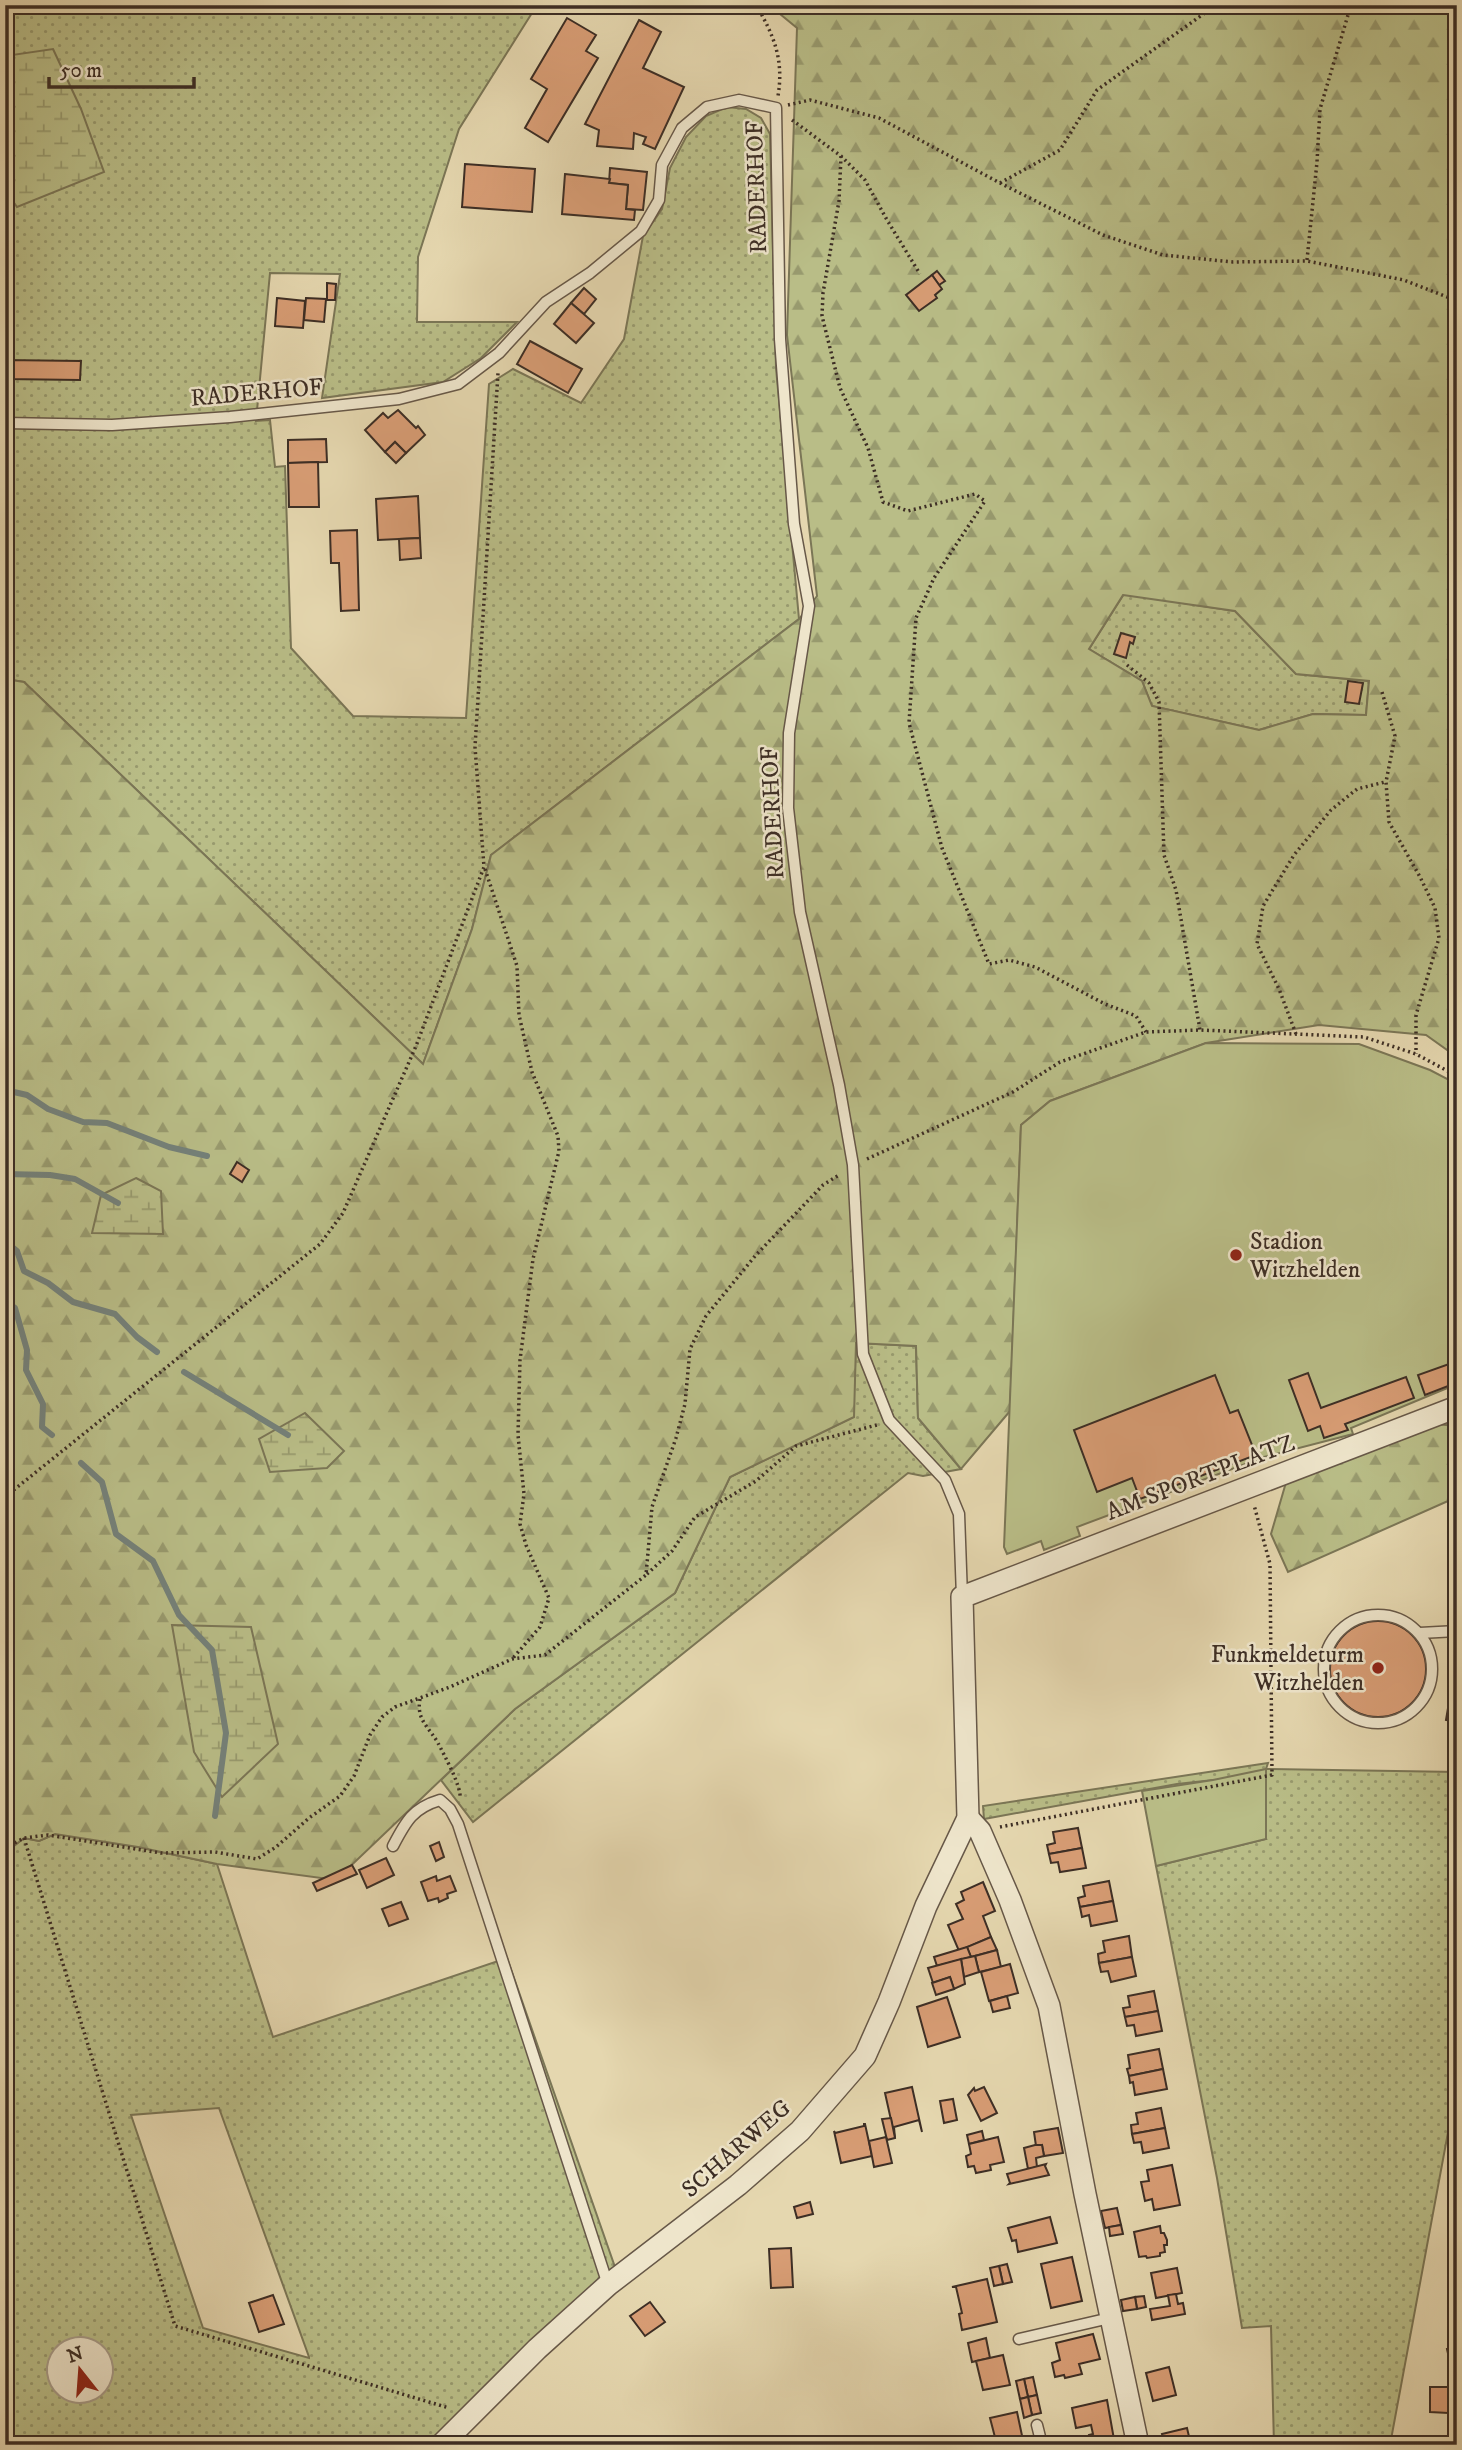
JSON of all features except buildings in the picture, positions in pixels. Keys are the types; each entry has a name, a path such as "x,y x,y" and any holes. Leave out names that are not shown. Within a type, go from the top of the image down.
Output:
{"street":[{"name":"AM SPORTPLATZ","path":"962,1598 1457,1407"},
{"name":"SCHARWEG","path":"962,1598 974,1825 1010,1900 1049,2006 1110,2318 1138,2445"},
{"name":"SCHARWEG","path":"441,2445 537,2349 608,2285 738,2185 800,2131 835,2094 865,2056 926,1906 974,1825"}],"lane":[{"name":"RADERHOF","path":"5,423 112,425 230,418 399,399 458,384 499,353 546,302 590,274 641,231 659,200 662,165 682,128 707,107 739,100 776,108 780,339 794,524 808,606 789,733 788,808 800,912 839,1084 853,1166 863,1354 889,1420"},
{"path":"889,1420 945,1480 959,1514 962,1598"},
{"path":"1420,1633 1432,1657 1433,1670 1426,1695 1418,1706 1396,1720 1384,1723 1357,1719 1336,1704 1329,1693 1323,1667 1325,1654 1338,1631 1348,1623 1373,1614 1399,1618 1420,1633 1457,1631"},
{"path":"393,1846 405,1823 424,1805 440,1800 450,1809 458,1824 608,2285"},
{"path":"1019,2339 1110,2318"},
{"path":"1037,2425 1042,2445"}],"path":[{"path":"756,5 772,33 782,75 776,108"},
{"path":"1000,183 1060,150 1097,89 1216,5"},
{"path":"1307,261 1320,109 1351,5"},
{"path":"776,108 810,100 879,118 1103,235 1163,255 1233,262 1307,261 1404,280 1457,301"},
{"path":"776,108 841,156 865,180 920,274"},
{"path":"841,156 839,201 823,293 822,316 841,388 868,448 883,502 908,511 975,494 985,501 934,578 916,618 909,723 942,848 989,964 1009,960 1035,967 1105,1004 1136,1016 1146,1032"},
{"path":"499,353 475,747 484,867 517,966 519,1015 532,1072 558,1136 559,1151 533,1259 520,1360 518,1435 524,1494 520,1524 549,1598 540,1627 512,1659"},
{"path":"1127,665 1149,683 1159,702 1164,855 1176,890 1200,1030"},
{"path":"1382,692 1395,736 1385,782 1389,822 1434,908 1439,938 1416,1015 1416,1054"},
{"path":"1296,1034 1279,989 1257,944 1263,906 1294,855 1331,810 1357,789 1385,782"},
{"path":"5,1497 320,1244 343,1213 360,1175 416,1046 484,867"},
{"path":"646,1575 652,1507 685,1404 690,1349 706,1317 755,1256 823,1185 853,1166 1013,1092 1060,1062 1146,1032 1200,1030 1364,1037 1416,1054 1457,1076"},
{"path":"5,1848 24,1838 48,1835 161,1853 215,1852 257,1859 340,1796 354,1776 370,1735 382,1717 395,1707 512,1659 545,1655 646,1575 672,1551 695,1517 756,1481 796,1446 889,1420"},
{"path":"974,1825 1272,1774 1270,1564 1248,1486"},
{"path":"420,1698 421,1721 438,1744 461,1793 460,1804 450,1809"},
{"path":"24,1838 175,2326 471,2415"}],"green space":[{"path":"5,5 537,5 459,129 418,257 417,322 517,322 481,358 443,382 322,398 340,274 270,273 256,421 270,420 275,467 285,466 291,648 353,716 466,718 489,384 513,369 581,403 624,339 643,236 662,209 670,168 686,137 706,116 727,107 746,109 761,118 770,134 776,368 799,619 491,855 472,929 423,1064 24,682 5,679"},
{"path":"769,5 1457,5 1457,1057 1426,1035 1319,1025 1206,1043 1050,1101 1021,1125 1010,1411 961,1469 918,1418 916,1346 856,1343 854,1417 730,1477 675,1593 515,1709 336,1880 217,1864 138,1847 55,1834 39,1841 24,1838 5,1853 5,1440 11,1416 5,1407 5,679 24,682 423,1064 472,929 491,855 799,619 817,596 787,335 797,28","holes":["1123,595 1235,611 1296,674 1369,681 1366,715 1313,714 1259,730 1152,706 1142,681 1089,649"]},
{"path":"53,49 81,109 104,172 17,207 5,190 5,56"},
{"path":"1124,594 1235,611 1296,674 1369,681 1366,715 1313,714 1259,730 1152,706 1142,681 1089,649"},
{"name":"Stadion Witzhelden","path":"1206,1043 1359,1044 1430,1070 1457,1084 1457,1384 1351,1428 1353,1434 1264,1457 1077,1527 1080,1536 1044,1550 1041,1541 1007,1554 1004,1547 1021,1125 1050,1101"},
{"path":"136,1178 161,1191 163,1234 92,1233 101,1195"},
{"path":"856,1343 916,1346 918,1418 961,1469 923,1476 908,1473 473,1822 441,1780 515,1709 675,1593 730,1477 853,1417"},
{"path":"305,1413 344,1451 327,1468 270,1472 259,1439"},
{"path":"1435,1424 1457,1426 1457,1497 1288,1572 1271,1534 1287,1479"},
{"path":"172,1625 251,1627 278,1744 222,1797 194,1752"},
{"path":"1268,1763 1266,1769 1457,1772 1457,2084 1390,2445 1274,2445 1271,2326 1242,2328 1217,2178 1156,1866 1266,1839 1213,1780 1177,1784 984,1819 983,1806"},
{"path":"1266,1769 1266,1839 1156,1866 1142,1791"},
{"path":"55,1834 138,1847 217,1864 273,2037 507,1958 616,2270 426,2445 5,2445 5,1853 24,1838 39,1841","holes":["219,2108 309,2357 203,2328 131,2115"]}],"waterway":[{"path":"5,80 10,88"},
{"path":"5,1090 27,1095 48,1109 83,1122 107,1123 169,1147 207,1156"},
{"path":"5,1174 50,1175 75,1179 118,1203"},
{"path":"5,1241 17,1251 24,1271 48,1283 73,1302 115,1314 137,1337 157,1352"},
{"path":"5,1301 15,1308 27,1350 26,1370 43,1404 42,1427 52,1435"},
{"path":"184,1372 288,1435"},
{"path":"81,1463 102,1482 116,1534 153,1561 179,1615 212,1650 226,1733 215,1816"}],"place":[{"name":"Stadion Witzhelden","path":"1236,1255"},
{"name":"Funkmeldeturm Witzhelden","path":"1378,1668"}]}
